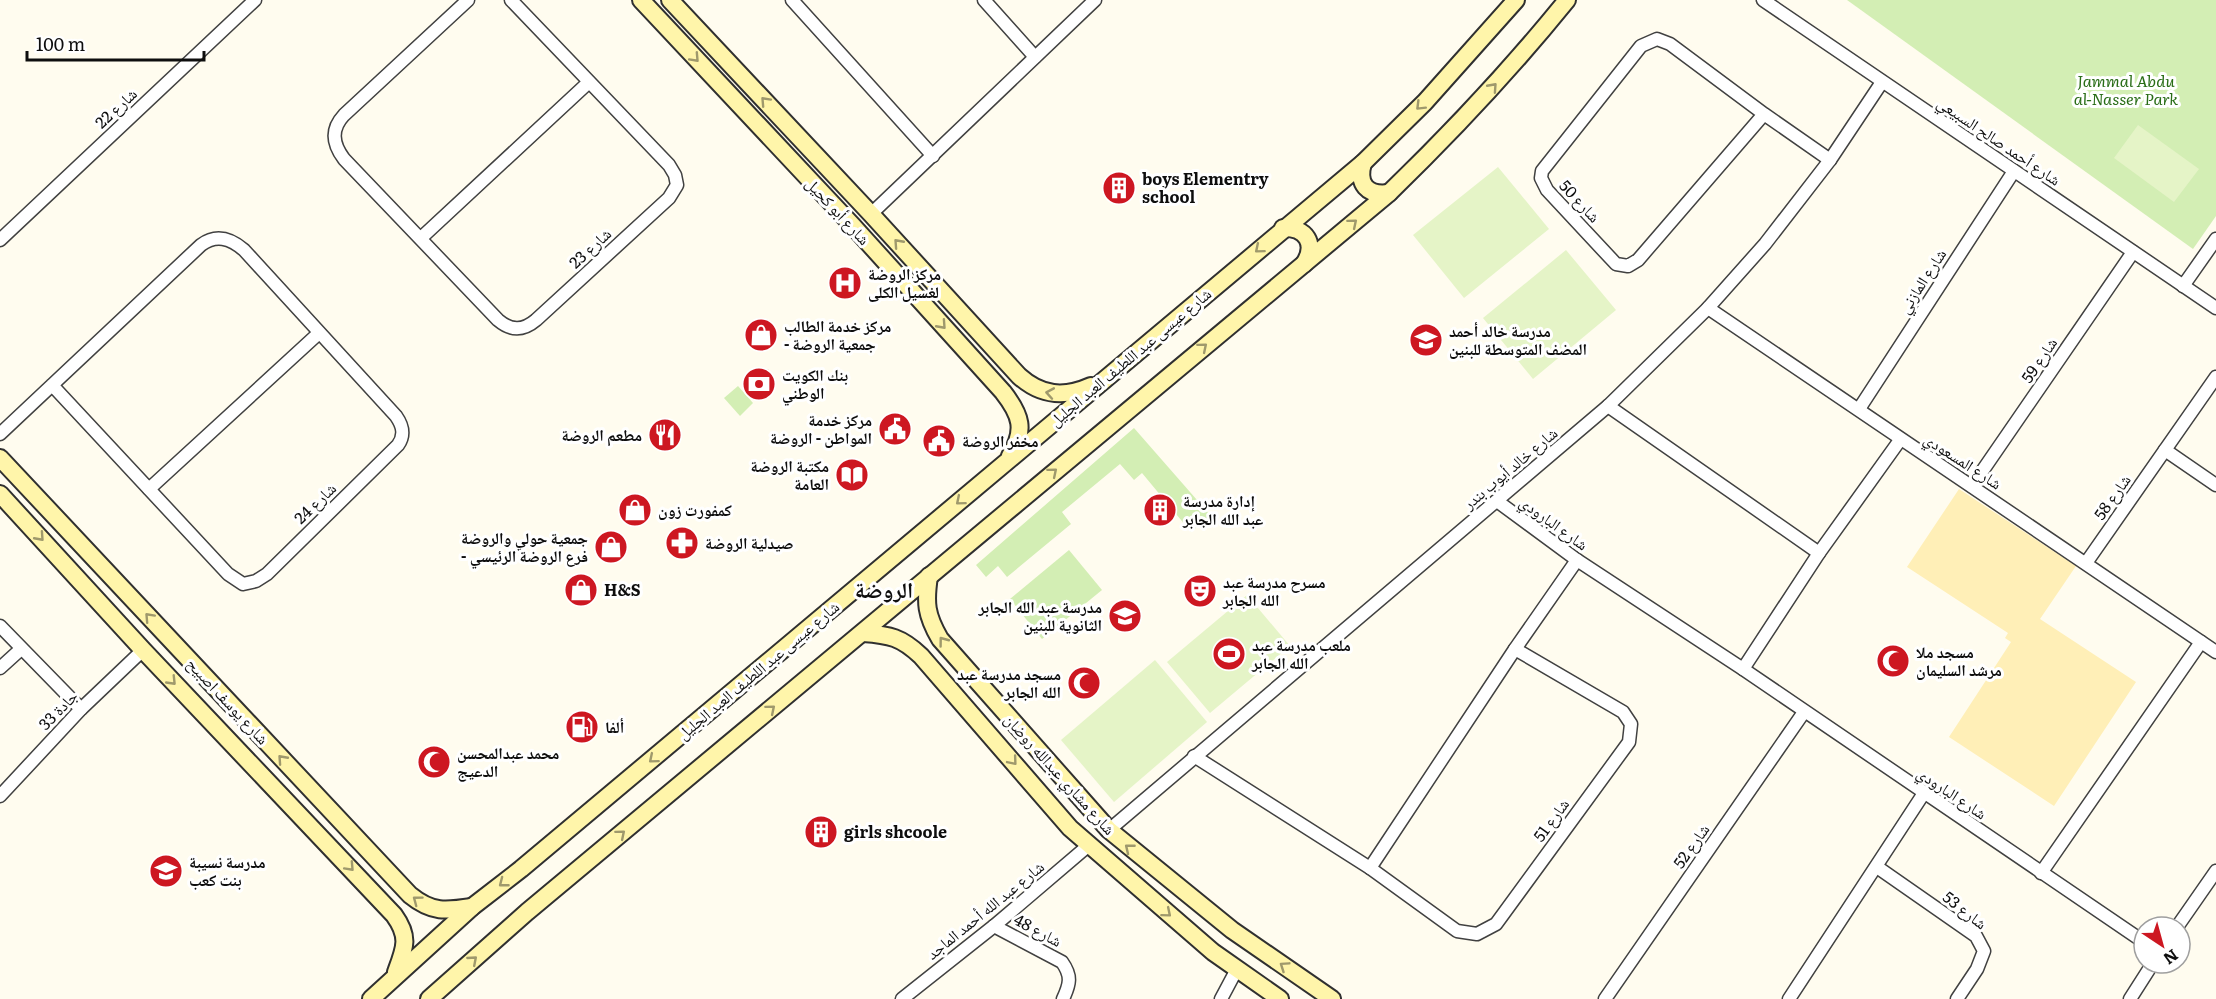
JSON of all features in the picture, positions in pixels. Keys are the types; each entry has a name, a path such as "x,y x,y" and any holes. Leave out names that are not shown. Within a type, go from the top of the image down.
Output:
{"street":[{"name":"شارع 22","path":"0,240 255,0"},
{"name":"شارع 23","path":"468,0 344,115 334,128 335,143 341,155 498,320 510,328 520,329 536,320 669,198 677,185 673,170 511,0"},
{"path":"646,6 662,11 669,0"},
{"name":"شارع أبو كحيل","path":"669,0 871,214 1012,368 1033,387 1056,395 1080,391 1105,378"},
{"path":"792,0 933,156"},
{"path":"984,0 1035,57"},
{"path":"871,214 1095,0"},
{"name":"شارع عيسى عبد اللطيف العبد الجليل","path":"371,999 472,907 521,869 1283,228 1364,163 1425,102 1515,0"},
{"path":"429,999 527,912 1389,193 1470,113 1520,58 1567,0"},
{"name":"شارع أحمد صالح السبيعي","path":"1763,0 2216,308"},
{"name":"شارع أبو كحيل","path":"646,6 853,226 1015,408 1020,425 1019,438 1004,464"},
{"path":"672,34 672,29 678,21 688,19"},
{"name":"شارع 50","path":"1764,114 1638,260 1628,266 1616,264 1547,190 1541,178 1542,171 1641,46 1657,39 1670,44 1830,160"},
{"path":"420,238 590,82"},
{"name":"شارع خالد أيوب بندر","path":"1108,830 1608,406 1707,308 1764,244 1830,160 1882,82"},
{"path":"1364,163 1360,172 1363,183 1369,190 1379,194 1389,193"},
{"name":"شارع المازني","path":"1859,409 2014,171"},
{"path":"1283,228 1301,231 1307,238 1310,247 1309,257 1303,264"},
{"name":"شارع 24","path":"0,434 52,385 201,245 214,238 231,241 244,250 396,416 403,428 402,436 398,445 267,574 246,584 236,581 52,385"},
{"path":"2183,286 2216,239"},
{"name":"شارع 59","path":"1972,486 2133,252"},
{"name":"شارع المسعودي","path":"1707,308 2216,652"},
{"path":"149,489 319,333"},
{"path":"995,383 1006,379 1012,368"},
{"name":"شارع 58","path":"2086,563 2216,377"},
{"path":"1608,406 1819,553"},
{"path":"1743,669 1819,553 1900,440"},
{"path":"2165,450 2216,485"},
{"name":"شارع يوسف اصبيح","path":"0,458 410,895 422,904 447,911 472,907"},
{"name":"شارع يوسف اصبيح","path":"0,494 402,926 405,936 404,951 394,977"},
{"name":"شارع البارودي","path":"1497,501 1577,560 1743,669 2132,934"},
{"path":"1370,867 1577,560"},
{"name":"شارع مشاري عبدالله روضان","path":"929,576 926,608 931,624 940,639 1108,830 1232,930 1331,998"},
{"path":"0,626 81,709"},
{"name":"شارع مشاري عبدالله روضان","path":"863,633 892,635 907,642 995,739 1070,828 1213,952 1280,999"},
{"path":"2040,873 2201,642"},
{"path":"0,668 21,649"},
{"name":"شارع 51","path":"1194,756 1370,867 1457,931 1477,934 1496,924 1629,742 1631,724 1623,712 1515,649"},
{"name":"جادة 33","path":"0,796 81,709 143,650"},
{"name":"شارع 52","path":"1605,999 1804,712"},
{"path":"995,739 994,727 997,722 1012,721"},
{"path":"1789,999 1924,793"},
{"path":"304,819 310,821 321,815 322,802"},
{"path":"330,846 331,831 335,828 346,827"},
{"name":"شارع عبد الله أحمد الماجد","path":"902,999 994,926 1089,845"},
{"name":"شارع 53","path":"1877,867 1976,936 1984,951 1977,969 1957,999"},
{"path":"2185,915 2216,871"},
{"path":"2204,888 2216,896"},
{"name":"شارع 48","path":"994,926 1062,962 1070,972 1070,984 1063,999"},
{"path":"1221,999 1237,969"},
{"path":"2130,999 2145,975"}],"green space":[{"name":"Jammal Abdu al-Nasser Park","path":"1847,0 2216,0 2216,216 2193,249"},
{"path":"2138,125 2199,169 2174,202 2114,158"},
{"path":"1498,167 1549,229 1464,298 1413,235"},
{"path":"1566,250 1616,310 1533,379 1483,318"},
{"path":"738,386 753,403 740,416 724,398"},
{"path":"1134,428 1211,516 1191,532 1142,473 1134,480 1120,464 1062,512 1071,524 1007,577 998,566 986,577 976,565"},
{"path":"1069,550 1102,590 1042,639 1010,599"},
{"name":"ملعب مدرسة عبد الله الجابر","path":"1247,595 1290,646 1210,713 1167,662"},
{"path":"1155,660 1207,722 1114,802 1061,740"}],"sand":[{"path":"1959,489 2076,566 2040,619 2136,682 2054,806 1949,737 2011,642 2005,638 2008,633 1907,567"}],"place":[{"name":"boys Elementry school","path":"1119,188"},
{"name":"مركز الروضة لغسيل الكلى","path":"845,283"},
{"name":"مركز خدمة الطالب - جمعية الروضة","path":"761,335"},
{"name":"مدرسة خالد أحمد المضف المتوسطة للبنين","path":"1426,340"},
{"name":"بنك الكويت الوطني","path":"759,384"},
{"name":"مركز خدمة المواطن - الروضة","path":"895,429"},
{"name":"مطعم الروضة","path":"665,435"},
{"name":"مخفر الروضة","path":"939,441"},
{"name":"مكتبة الروضة العامة","path":"852,475"},
{"name":"كمفورت زون","path":"635,510"},
{"name":"إدارة مدرسة عبد الله الجابر","path":"1160,510"},
{"name":"صيدلية الروضة","path":"682,543"},
{"name":"جمعية حولي والروضة - فرع الروضة الرئيسي","path":"611,547"},
{"name":"H&S","path":"581,590"},
{"name":"مسرح مدرسة عبد الله الجابر","path":"1200,591"},
{"name":"مدرسة عبد الله الجابر الثانوية للبنين","path":"1125,616"},
{"name":"ملعب مدرسة عبد الله الجابر","path":"1229,654"},
{"name":"مسجد ملا مرشد السليمان","path":"1893,661"},
{"name":"مسجد مدرسة عبد الله الجابر","path":"1084,683"},
{"name":"ألفا","path":"582,727"},
{"name":"محمد عبدالمحسن الدعيج","path":"434,762"},
{"name":"girls shcoole","path":"821,832"},
{"name":"مدرسة نسيبة بنت كعب","path":"166,871"}],"district":[{"name":"الروضة","path":"884,590"}]}
